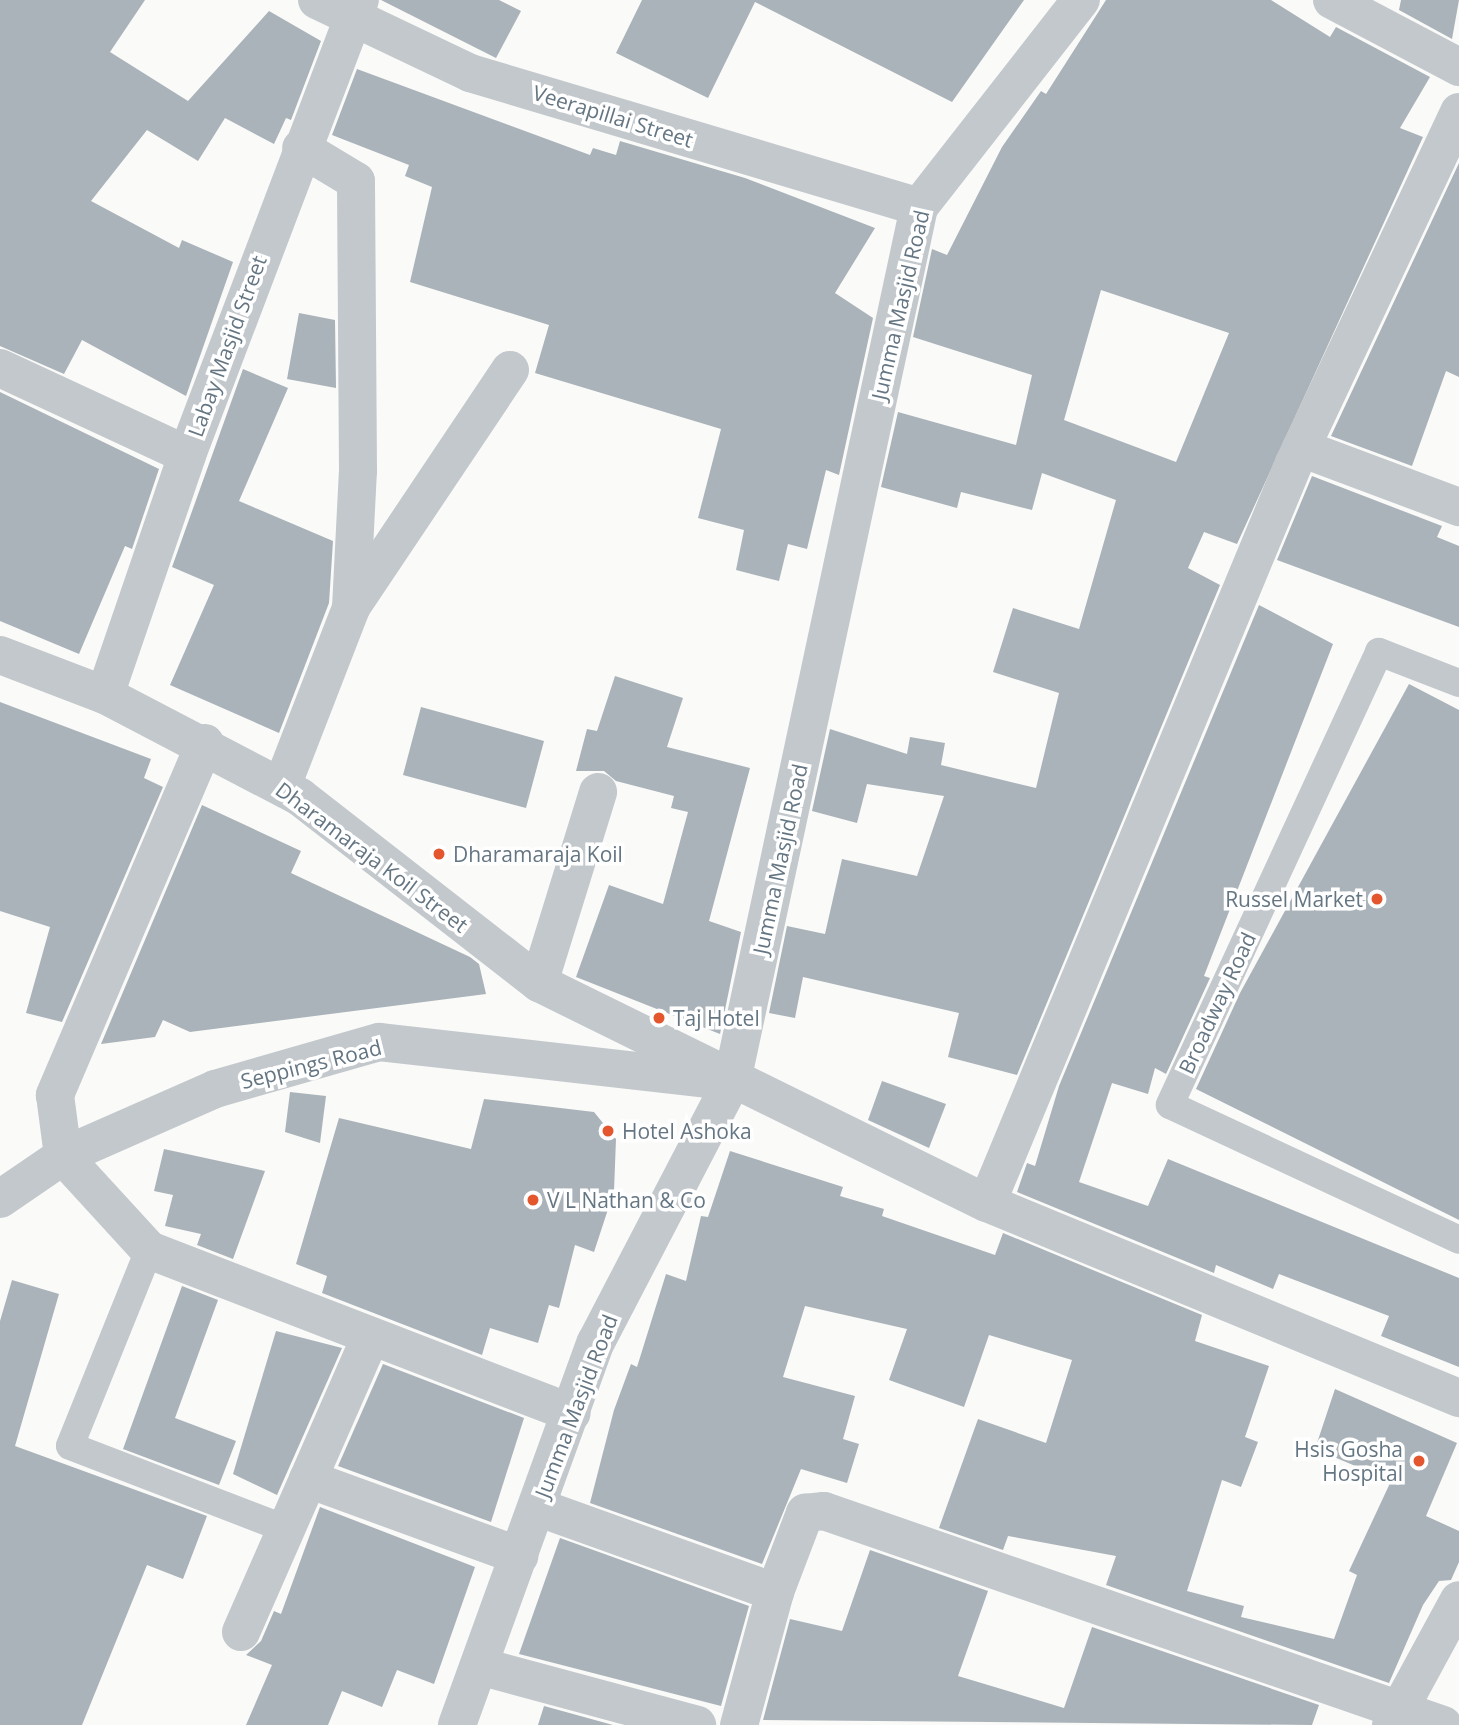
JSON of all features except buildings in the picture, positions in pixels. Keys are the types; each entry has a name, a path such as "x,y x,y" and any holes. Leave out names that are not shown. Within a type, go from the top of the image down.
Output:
{"street":[{"name":"Jumma Masjid Road","path":"457,1725 596,1342 732,1081 919,207 1080,0"},
{"path":"1332,0 1459,67"},
{"name":"Veerapillai Street","path":"342,6 470,73 919,207"},
{"name":"Labay Masjid Street","path":"105,695 187,455 301,148 342,6"},
{"path":"987,1203 1301,448 1459,112"},
{"path":"301,148 356,181 358,471 351,608"},
{"path":"0,368 187,455"},
{"path":"282,786 351,608 510,370"},
{"path":"1301,448 1459,508"},
{"name":"Dharamaraja Koil Street","path":"0,655 105,695 205,743 282,786 539,983 732,1081 987,1203 1459,1398"},
{"path":"205,743 55,1095 63,1156 149,1250 572,1413"},
{"path":"539,983 598,792"},
{"name":"Seppings Road","path":"0,1198 63,1156 215,1089 379,1042 732,1081"},
{"path":"241,1632 371,1336"},
{"path":"308,1479 519,1556"},
{"path":"537,1507 775,1592"},
{"path":"739,1725 775,1592 805,1513 824,1511 1395,1719 1443,1725"},
{"path":"1395,1719 1459,1600"},
{"path":"479,1666 697,1725"}],"lane":[{"name":"Broadway Road","path":"1459,683 1379,652 1170,1105 1459,1240"},
{"path":"149,1250 70,1446 286,1529"}],"place":[{"name":"Dharamaraja Koil","path":"439,854"},
{"name":"Russel Market","path":"1377,899"},
{"name":"Taj Hotel","path":"659,1018"},
{"name":"Hotel Ashoka","path":"608,1131"},
{"name":"V L Nathan & Co","path":"533,1200"},
{"name":"Hsis Gosha Hospital","path":"1419,1461"}]}
